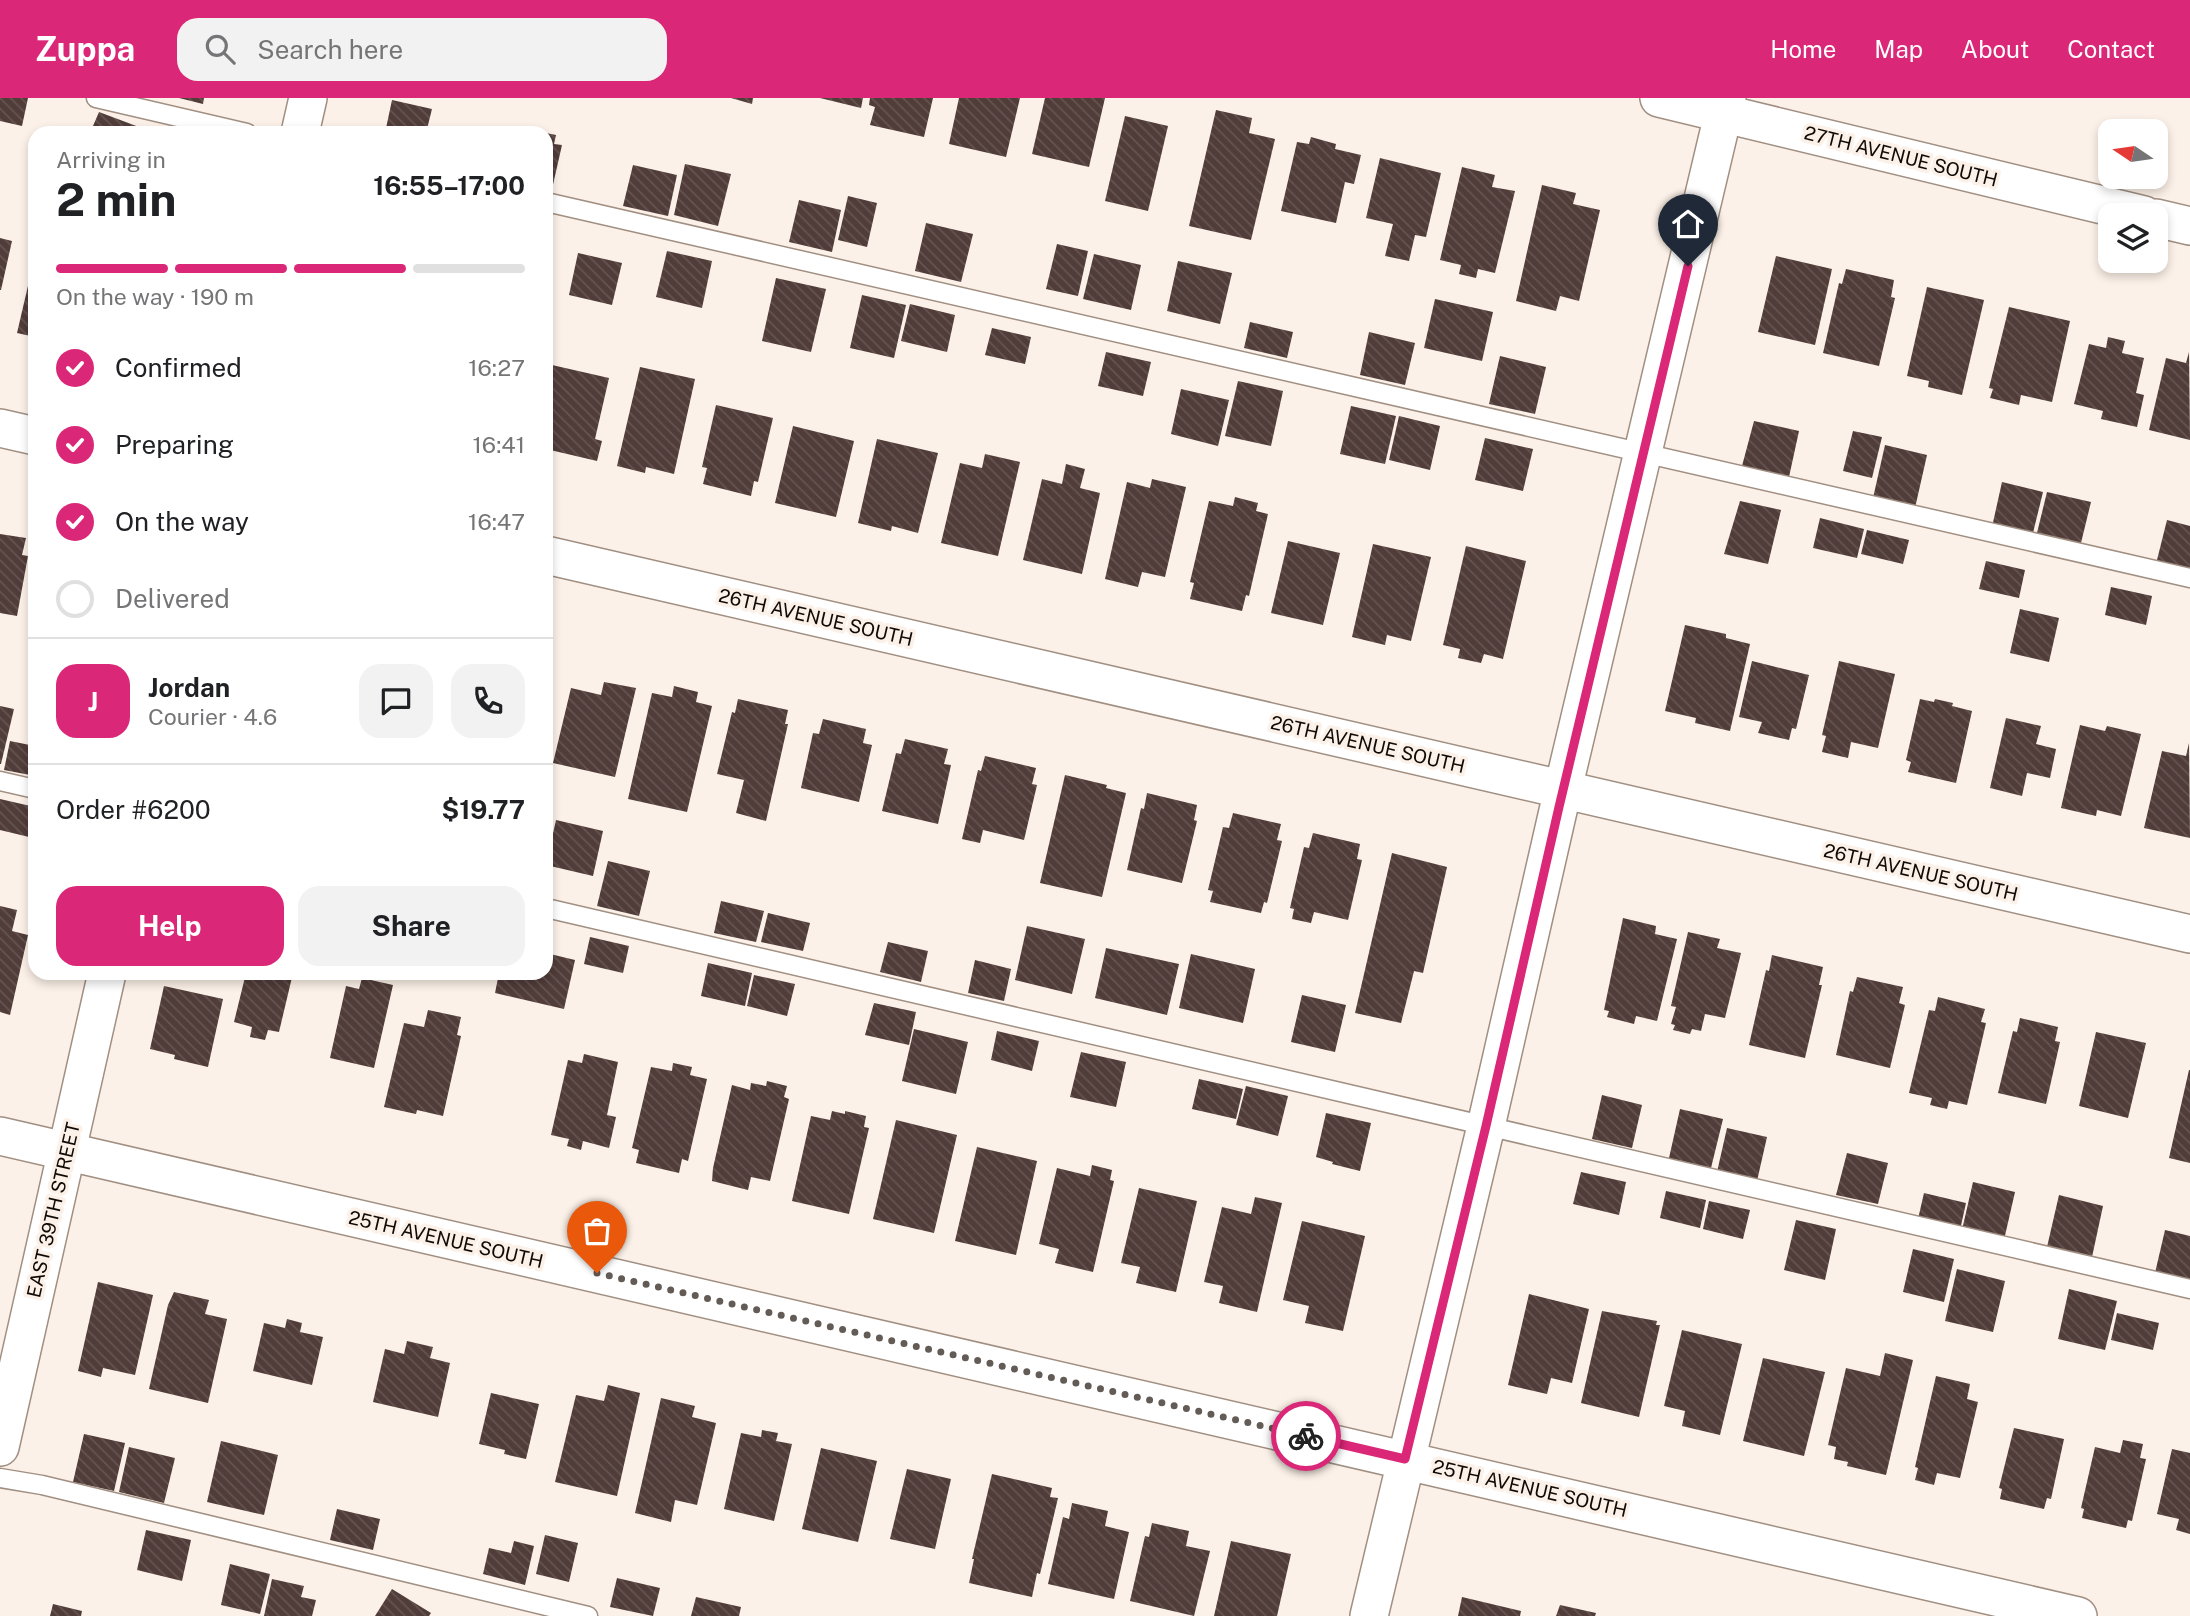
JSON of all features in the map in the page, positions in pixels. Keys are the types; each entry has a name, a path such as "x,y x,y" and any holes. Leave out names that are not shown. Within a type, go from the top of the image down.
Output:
{"street":[{"path":"302,126 308,98"},
{"name":"27TH AVENUE SOUTH","path":"1659,98 1726,105 2098,203"},
{"path":"1368,1616 1726,105"},
{"path":"2168,221 2190,226"},
{"path":"0,428 28,434"},
{"name":"26TH AVENUE SOUTH","path":"553,557 2190,934"},
{"name":"EAST 39TH STREET","path":"0,1447 105,980"},
{"name":"25TH AVENUE SOUTH","path":"0,1136 2078,1616"}],"lane":[{"path":"96,98 217,126"},
{"path":"553,204 2190,579"},
{"path":"0,781 28,787"},
{"path":"553,910 2190,1289"},
{"path":"0,1478 42,1485 588,1616"}],"building":[{"path":"0,98 28,98 22,126 0,121"},
{"path":"179,98 204,98 203,104"},
{"path":"731,98 753,98 752,104"},
{"path":"820,98 863,98 861,108"},
{"path":"870,98 933,98 924,137 870,125 875,107 869,105"},
{"path":"959,98 1020,98 1006,157 949,144"},
{"path":"1045,98 1105,98 1089,167 1032,154"},
{"path":"392,100 432,109 428,126 386,126"},
{"path":"1216,110 1252,118 1249,133 1275,139 1251,240 1189,226"},
{"path":"99,112 136,126 93,126"},
{"path":"1125,116 1168,126 1148,211 1105,201"},
{"path":"553,134 556,135 554,144 562,145 553,185"},
{"path":"1311,137 1336,144 1335,149 1361,155 1354,184 1345,182 1336,223 1281,211 1297,142 1309,144"},
{"path":"1380,158 1441,173 1426,237 1415,235 1409,261 1385,256 1393,224 1366,218"},
{"path":"685,164 731,174 718,226 674,215"},
{"path":"633,165 677,175 668,216 623,206"},
{"path":"1462,167 1495,175 1492,187 1515,191 1495,273 1478,269 1476,278 1459,274 1461,265 1440,260"},
{"path":"1542,185 1576,193 1573,204 1600,210 1579,301 1560,296 1556,311 1516,301"},
{"path":"848,196 877,203 867,247 838,240"},
{"path":"799,200 841,210 832,252 789,242"},
{"path":"926,223 973,234 961,282 915,271"},
{"path":"0,238 12,241 1,290 0,290"},
{"path":"1057,244 1088,251 1078,296 1046,289"},
{"path":"667,251 712,261 702,308 656,297"},
{"path":"578,253 622,263 612,305 569,295"},
{"path":"1094,254 1141,265 1131,310 1083,299"},
{"path":"1776,256 1832,269 1815,345 1758,332"},
{"path":"1178,261 1232,273 1220,324 1167,311"},
{"path":"1846,269 1894,280 1891,297 1895,298 1879,366 1823,353 1839,283 1842,284"},
{"path":"776,278 826,289 811,352 762,341"},
{"path":"28,286 28,335 17,333"},
{"path":"1927,287 1984,300 1962,395 1928,387 1929,381 1907,376"},
{"path":"862,295 906,305 894,358 850,348"},
{"path":"1435,299 1493,312 1482,361 1424,348"},
{"path":"910,304 955,315 947,352 901,341"},
{"path":"2009,307 2070,321 2052,402 2021,395 2019,405 1990,398 1993,389 1989,388"},
{"path":"1250,322 1293,332 1287,358 1244,348"},
{"path":"992,328 1031,337 1025,364 985,355"},
{"path":"1369,332 1415,343 1405,385 1360,375"},
{"path":"2108,337 2125,341 2122,353 2144,358 2136,393 2144,395 2137,427 2101,419 2103,411 2074,404 2089,344 2106,348"},
{"path":"1106,352 1151,362 1143,396 1098,386"},
{"path":"2189,352 2190,440 2149,430 2166,358 2186,363"},
{"path":"1500,356 1546,367 1535,414 1489,404"},
{"path":"553,365 609,378 595,439 602,441 597,461 553,451"},
{"path":"640,367 695,379 674,474 646,467 645,473 617,466"},
{"path":"1238,381 1283,391 1271,446 1225,436"},
{"path":"1181,389 1229,400 1218,446 1171,434"},
{"path":"716,405 773,418 758,482 754,481 751,496 703,484 707,468 702,467"},
{"path":"1351,406 1396,416 1385,464 1340,454"},
{"path":"1399,416 1440,426 1430,470 1389,460"},
{"path":"1754,421 1799,431 1789,477 1742,466"},
{"path":"793,426 854,441 836,517 775,503"},
{"path":"1853,431 1882,437 1872,478 1843,471"},
{"path":"1485,438 1533,449 1523,491 1475,480"},
{"path":"877,439 938,453 918,533 892,526 891,531 858,523"},
{"path":"1885,445 1927,455 1915,508 1873,498"},
{"path":"985,454 1020,462 998,556 941,543 960,463 982,468"},
{"path":"1066,464 1085,469 1080,488 1100,493 1082,574 1023,560 1042,479 1062,484"},
{"path":"1152,479 1186,487 1165,577 1142,572 1138,587 1105,579 1127,482 1150,488"},
{"path":"2002,482 2043,492 2032,537 1992,527"},
{"path":"2047,492 2091,502 2080,547 2036,537"},
{"path":"1235,497 1258,503 1256,511 1268,514 1249,596 1246,595 1242,611 1190,599 1194,583 1190,582 1209,501 1233,506"},
{"path":"1740,501 1781,510 1768,564 1724,554"},
{"path":"1820,518 1864,529 1857,558 1813,548"},
{"path":"2167,520 2190,526 2190,572 2156,564"},
{"path":"1867,530 1909,540 1903,564 1861,554"},
{"path":"0,534 26,538 22,555 28,556 17,616 0,613"},
{"path":"1288,541 1340,553 1323,625 1271,613"},
{"path":"1373,544 1431,557 1411,641 1387,635 1385,645 1352,637"},
{"path":"1466,546 1526,561 1503,659 1484,654 1481,663 1458,658 1460,649 1443,645"},
{"path":"1986,561 2025,570 2019,598 1979,589"},
{"path":"2111,587 2152,596 2146,625 2105,615"},
{"path":"2020,609 2059,618 2049,662 2010,653"},
{"path":"1685,625 1726,634 1726,638 1750,644 1730,731 1695,723 1696,718 1665,711"},
{"path":"1752,661 1809,675 1796,729 1792,728 1789,740 1758,733 1762,722 1739,717"},
{"path":"1839,661 1895,674 1878,748 1851,742 1848,758 1822,752 1826,736 1822,735"},
{"path":"604,682 636,688 615,777 553,763 571,688 601,695"},
{"path":"674,686 698,692 696,702 712,706 687,812 628,799 652,693 672,697"},
{"path":"738,699 788,710 785,724 788,724 766,821 736,813 744,780 717,774 732,712 735,713"},
{"path":"1920,699 1953,703 1952,706 1972,711 1956,783 1908,772 1911,762 1906,760"},
{"path":"0,706 14,709 1,764 0,764"},
{"path":"2006,718 2041,726 2036,744 2056,749 2050,778 2027,773 2022,796 1990,788"},
{"path":"823,719 866,729 863,743 872,745 859,802 801,788 813,733 819,734"},
{"path":"2080,725 2105,731 2107,726 2141,734 2121,816 2097,810 2096,816 2061,808"},
{"path":"905,739 948,749 944,764 951,765 938,824 882,811 896,753 901,754"},
{"path":"10,741 28,745 28,775 4,770"},
{"path":"2189,743 2190,838 2144,828 2162,751 2186,756"},
{"path":"985,756 1036,768 1032,784 1037,785 1024,840 983,830 980,843 962,839 978,770 981,771"},
{"path":"1065,775 1107,785 1106,788 1126,793 1102,897 1040,883"},
{"path":"1147,793 1197,805 1194,820 1197,821 1182,883 1127,870"},
{"path":"0,799 28,805 28,837 0,830"},
{"path":"1233,813 1281,824 1277,840 1282,841 1267,903 1264,902 1261,913 1210,902 1213,891 1208,890 1223,827 1229,828"},
{"path":"556,820 603,831 593,876 553,867 553,834"},
{"path":"1313,833 1360,844 1357,859 1362,860 1348,920 1314,912 1311,923 1292,919 1294,909 1290,908 1304,847 1309,848"},
{"path":"1392,853 1447,867 1423,973 1414,971 1401,1023 1355,1013"},
{"path":"608,861 650,871 639,916 597,906"},
{"path":"721,901 764,911 756,942 714,933"},
{"path":"0,906 17,910 12,931 28,935 10,1015 0,1012"},
{"path":"768,913 810,923 803,951 761,942"},
{"path":"1623,918 1656,926 1655,934 1677,939 1657,1021 1636,1016 1634,1024 1607,1017 1609,1011 1604,1010"},
{"path":"1027,926 1085,939 1072,994 1015,980"},
{"path":"1688,932 1720,939 1717,948 1741,953 1725,1018 1705,1014 1701,1031 1692,1029 1690,1034 1673,1030 1675,1025 1671,1024 1676,1007 1671,1006"},
{"path":"590,937 629,946 623,973 584,964"},
{"path":"888,942 928,951 921,982 880,972"},
{"path":"1106,948 1179,964 1167,1015 1095,998"},
{"path":"1191,954 1255,969 1243,1023 1179,1008"},
{"path":"553,955 575,960 564,1009 495,993 498,980 553,980"},
{"path":"1772,955 1823,967 1819,985 1822,985 1805,1058 1749,1045"},
{"path":"975,960 1011,969 1004,1001 968,993"},
{"path":"708,963 752,973 745,1006 701,996"},
{"path":"754,975 795,984 787,1016 747,1006"},
{"path":"1857,977 1903,987 1899,1003 1905,1005 1890,1068 1836,1055 1850,991 1853,992"},
{"path":"244,980 291,980 279,1032 268,1030 265,1040 250,1037 252,1027 234,1022"},
{"path":"361,980 393,985 374,1068 330,1058 346,986 359,989"},
{"path":"164,986 223,999 208,1067 174,1059 175,1055 150,1049"},
{"path":"1302,995 1346,1005 1335,1052 1291,1042"},
{"path":"1938,997 1985,1009 1981,1022 1986,1023 1967,1105 1949,1101 1947,1109 1930,1105 1932,1098 1909,1093 1929,1010 1935,1011"},
{"path":"874,1003 916,1012 909,1045 865,1035"},
{"path":"428,1010 461,1017 457,1035 461,1036 443,1116 384,1107 404,1023 424,1027"},
{"path":"2020,1018 2058,1027 2055,1041 2060,1042 2046,1104 1998,1093 2013,1031 2017,1032"},
{"path":"914,1029 968,1042 956,1094 902,1081"},
{"path":"997,1031 1039,1041 1032,1071 991,1060"},
{"path":"2096,1032 2146,1043 2128,1118 2079,1106"},
{"path":"1081,1052 1126,1062 1116,1107 1070,1097"},
{"path":"584,1054 618,1062 607,1115 616,1117 609,1148 583,1141 581,1150 567,1146 569,1139 551,1135 568,1060 582,1063"},
{"path":"673,1063 692,1067 690,1075 707,1079 688,1161 682,1159 679,1173 636,1163 639,1150 632,1148 651,1067 672,1071"},
{"path":"2190,1070 2190,1163 2169,1158"},
{"path":"1199,1079 1243,1089 1236,1119 1192,1109"},
{"path":"767,1081 787,1086 784,1097 789,1099 770,1181 751,1177 748,1190 712,1181 732,1085 750,1090 751,1083 766,1086"},
{"path":"1246,1086 1288,1096 1278,1136 1236,1125"},
{"path":"1602,1095 1642,1105 1632,1148 1592,1139"},
{"path":"1680,1109 1723,1119 1711,1168 1669,1158"},
{"path":"832,1111 866,1116 864,1127 869,1128 849,1214 792,1201 811,1116 830,1120"},
{"path":"1326,1113 1371,1123 1360,1171 1316,1157"},
{"path":"896,1120 957,1135 934,1233 873,1219"},
{"path":"1727,1128 1767,1137 1757,1181 1717,1172"},
{"path":"977,1147 1037,1161 1016,1255 955,1241"},
{"path":"1847,1153 1888,1163 1878,1204 1836,1195"},
{"path":"1092,1165 1112,1170 1110,1180 1114,1181 1093,1272 1055,1263 1059,1249 1039,1244 1057,1168 1090,1176"},
{"path":"1581,1172 1626,1182 1619,1215 1573,1204"},
{"path":"1973,1182 2015,1192 2004,1240 1962,1230"},
{"path":"1139,1188 1197,1201 1176,1292 1136,1283 1140,1267 1121,1263"},
{"path":"1666,1191 1706,1200 1700,1228 1660,1218"},
{"path":"1924,1193 1966,1203 1960,1230 1918,1219"},
{"path":"2059,1195 2103,1206 2092,1257 2047,1247"},
{"path":"1255,1197 1282,1203 1257,1312 1219,1303 1223,1286 1204,1282 1222,1207 1251,1214"},
{"path":"1709,1201 1750,1210 1743,1239 1703,1229"},
{"path":"1796,1220 1836,1229 1825,1280 1784,1270"},
{"path":"1302,1221 1365,1236 1343,1331 1305,1323 1309,1306 1283,1300"},
{"path":"2165,1230 2190,1236 2190,1281 2155,1273"},
{"path":"1913,1249 1954,1259 1944,1302 1903,1292"},
{"path":"1957,1269 2005,1281 1993,1332 1945,1321"},
{"path":"98,1282 153,1295 135,1375 103,1368 101,1377 78,1371"},
{"path":"2069,1289 2117,1301 2105,1350 2058,1339"},
{"path":"174,1292 209,1300 205,1314 227,1319 208,1403 149,1389 168,1305"},
{"path":"1529,1294 1589,1309 1572,1383 1551,1378 1547,1394 1508,1385"},
{"path":"1602,1311 1657,1321 1656,1325 1660,1325 1639,1417 1581,1403"},
{"path":"2117,1313 2159,1323 2153,1350 2111,1340"},
{"path":"287,1319 302,1323 300,1332 323,1337 312,1385 253,1371 264,1323 285,1328"},
{"path":"1682,1330 1742,1344 1720,1435 1682,1426 1685,1411 1664,1406"},
{"path":"407,1341 433,1347 430,1358 450,1363 438,1417 373,1402 385,1349 404,1354"},
{"path":"1885,1353 1913,1360 1886,1475 1847,1466 1848,1462 1834,1459 1836,1447 1828,1445 1846,1368 1880,1376"},
{"path":"1763,1358 1825,1372 1804,1456 1743,1441"},
{"path":"1936,1376 1970,1384 1967,1399 1978,1402 1960,1478 1937,1473 1934,1485 1915,1480 1918,1468 1915,1467"},
{"path":"608,1385 640,1393 617,1496 555,1482 576,1395 604,1401"},
{"path":"491,1393 539,1404 526,1459 504,1454 505,1450 479,1444"},
{"path":"661,1398 695,1406 692,1417 716,1423 697,1505 675,1500 671,1522 635,1513"},
{"path":"2014,1428 2064,1439 2051,1499 2047,1498 2044,1509 2000,1499 2002,1489 1999,1488"},
{"path":"762,1430 778,1433 776,1441 792,1444 774,1521 724,1509 741,1433 761,1437"},
{"path":"84,1434 125,1443 114,1491 73,1482"},
{"path":"2123,1440 2143,1444 2140,1458 2146,1459 2132,1521 2128,1520 2126,1528 2082,1518 2084,1509 2081,1508 2095,1447 2120,1453"},
{"path":"221,1441 278,1455 264,1515 207,1502"},
{"path":"129,1447 175,1458 164,1503 119,1492"},
{"path":"821,1448 877,1461 858,1542 802,1529"},
{"path":"2172,1449 2190,1453 2190,1534 2176,1530 2179,1519 2157,1514"},
{"path":"907,1469 951,1479 935,1549 890,1539"},
{"path":"992,1474 1052,1488 1050,1497 1058,1498 1032,1597 969,1583"},
{"path":"1072,1503 1108,1511 1105,1526 1129,1532 1114,1599 1048,1584 1063,1517 1069,1519"},
{"path":"337,1509 380,1519 373,1550 330,1540"},
{"path":"1152,1523 1189,1531 1186,1546 1210,1551 1194,1616 1130,1601 1145,1536 1149,1537"},
{"path":"146,1530 191,1540 182,1581 137,1570"},
{"path":"545,1535 578,1543 569,1582 536,1574"},
{"path":"514,1541 534,1546 525,1585 483,1574 489,1548 511,1553"},
{"path":"1231,1541 1291,1554 1277,1616 1214,1616"},
{"path":"230,1564 270,1574 260,1614 221,1605"},
{"path":"617,1578 660,1588 653,1616 610,1607"},
{"path":"272,1579 304,1586 301,1597 316,1600 312,1616 264,1616"},
{"path":"392,1589 431,1613 429,1616 375,1616"},
{"path":"696,1597 741,1607 739,1616 691,1616"},
{"path":"1462,1597 1521,1611 1520,1616 1458,1616"},
{"path":"53,1604 82,1611 81,1616 50,1616"},
{"path":"1560,1605 1596,1613 1595,1616 1556,1616"}],"way so far":[{"path":"597,1273 1306,1436"}],"route":[{"path":"1306,1436 1405,1459 1688,266"}]}
